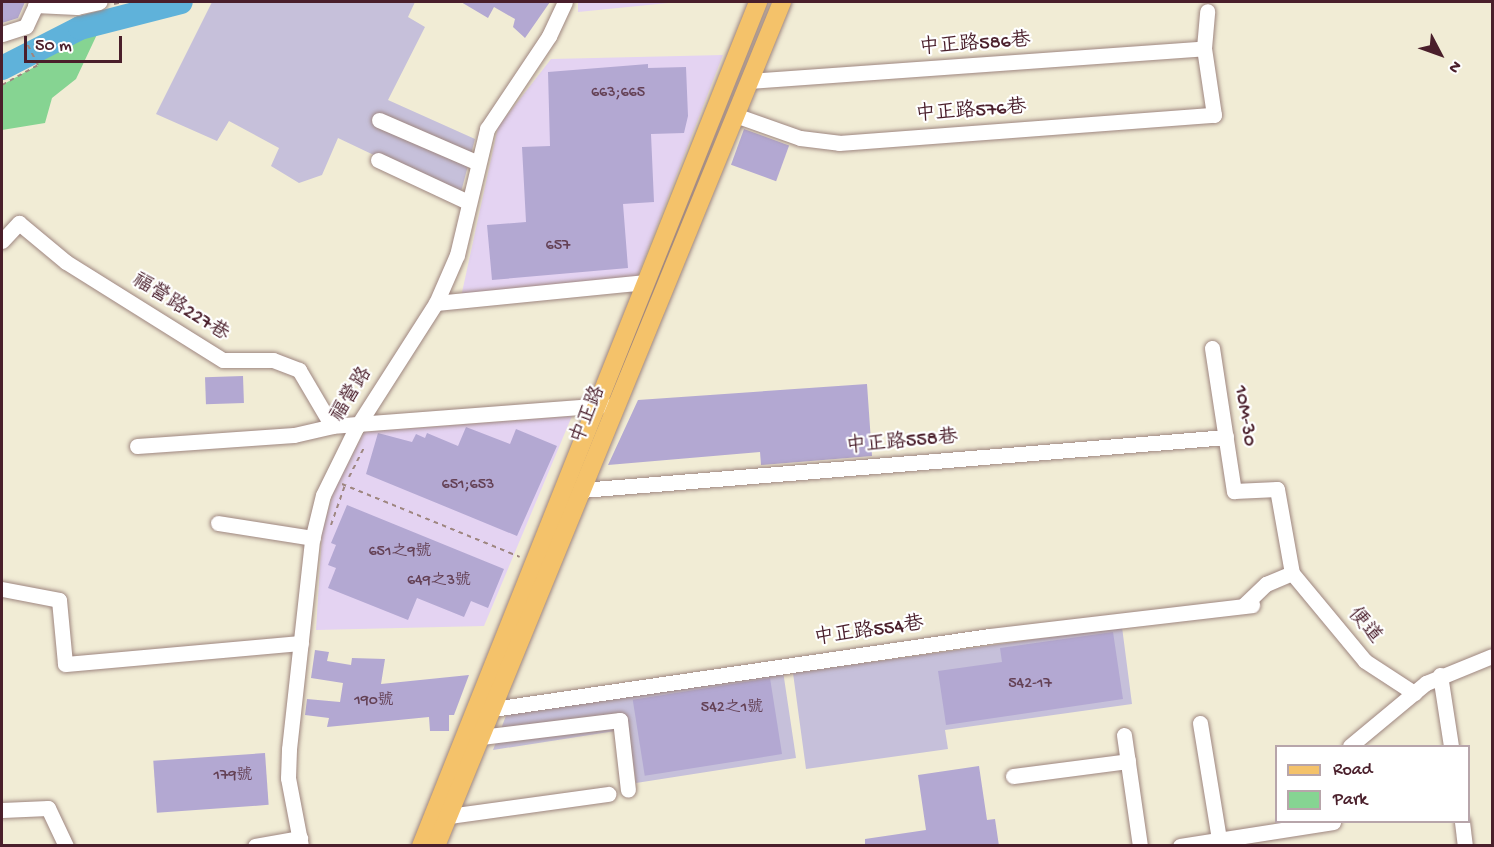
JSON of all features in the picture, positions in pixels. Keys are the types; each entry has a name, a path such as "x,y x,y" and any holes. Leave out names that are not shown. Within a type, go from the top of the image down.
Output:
{"main road":[{"name":"中正路","path":"422,846 758,2"},
{"name":"中正路","path":"436,846 782,2"}],"street":[{"path":"2,34 26,26 36,3 77,7 99,2"},
{"name":"福營路","path":"301,842 288,778 301,643 328,479 356,428 436,303 457,255 476,162 501,101 549,36 565,2"},
{"path":"1204,48 1207,11"},
{"name":"中正路586巷","path":"749,81 1204,48"},
{"name":"中正路576巷","path":"735,115 800,138 839,143 1214,115 1204,48"},
{"path":"380,120 476,162"},
{"path":"378,160 468,202"},
{"name":"福營路227巷","path":"2,241 19,223 66,262 223,360 273,360 299,370 332,426"},
{"path":"436,303 646,282"},
{"name":"10M-30","path":"1212,348 1234,491"},
{"path":"137,446 294,435 332,426 356,428 617,405"},
{"name":"中正路558巷","path":"582,490 1226,437"},
{"name":"便道","path":"1234,491 1277,489 1292,573 1365,661 1414,693"},
{"path":"218,523 320,537"},
{"name":"中正路554巷","path":"493,709 989,636 1252,605 1241,606 1266,584 1292,573"},
{"path":"2,589 59,600 65,664 301,643"},
{"path":"1352,745 1414,693 1440,675 1492,656"},
{"path":"1440,675 1451,745"},
{"path":"481,738 620,720 628,790"},
{"path":"1200,723 1219,839"},
{"path":"1124,735 1140,846"},
{"path":"1013,776 1128,761"},
{"path":"448,816 608,794"},
{"path":"2,810 48,808 66,846"},
{"path":"1180,846 1282,826 1320,823"},
{"path":"1462,823 1465,846"},
{"path":"255,846 301,842"}],"path":[{"path":"2,85 38,65 24,38"},
{"path":"320,537 363,448"},
{"path":"328,479 520,557"}],"shaded area":[{"path":"212,2 415,2 408,17 425,27 388,100 475,139 460,196 338,138 322,175 299,183 271,166 279,148 229,121 217,141 156,114"},
{"path":"578,2 678,2 578,12"},
{"path":"723,55 636,280 461,297 498,127 551,59"},
{"path":"572,416 484,626 316,630 322,533 333,493 364,432"},
{"path":"1122,627 1132,704 945,730 948,749 806,769 793,673"},
{"path":"783,671 796,758 636,783 628,729 493,750 507,713"}],"green space":[{"path":"101,26 76,79 52,98 45,123 2,130 2,85 38,65 33,54"}],"building":[{"path":"2,2 25,2 18,18 2,23"},
{"path":"461,2 550,2 525,38 513,27 515,19 494,7 488,18"},
{"path":"648,64 648,68 686,67 688,116 684,133 651,134 654,202 623,204 628,268 492,280 487,225 526,222 522,147 550,146 548,72"},
{"path":"744,129 789,145 776,181 731,165"},
{"path":"243,376 244,403 206,404 205,377"},
{"path":"867,384 872,456 761,465 760,452 608,465 638,400"},
{"path":"466,427 510,444 516,429 557,446 517,536 366,474 378,433 412,442 416,434 425,438 427,433 458,446"},
{"path":"347,505 504,569 488,608 471,601 464,617 417,598 408,620 328,588 336,568 328,565 336,545 331,543"},
{"path":"1113,632 1123,699 946,725 938,671 1002,662 1000,648"},
{"path":"315,650 329,652 327,661 351,665 352,658 385,659 381,684 469,675 454,715 449,715 449,731 430,731 429,717 327,727 329,718 305,715 307,699 340,702 343,683 311,678"},
{"path":"770,678 782,754 645,776 633,700"},
{"path":"265,753 269,805 157,813 153,761"},
{"path":"979,766 987,820 995,819 999,846 865,846 865,839 926,830 918,775"}],"waterway":[{"path":"2,68 80,28 181,2"}]}
